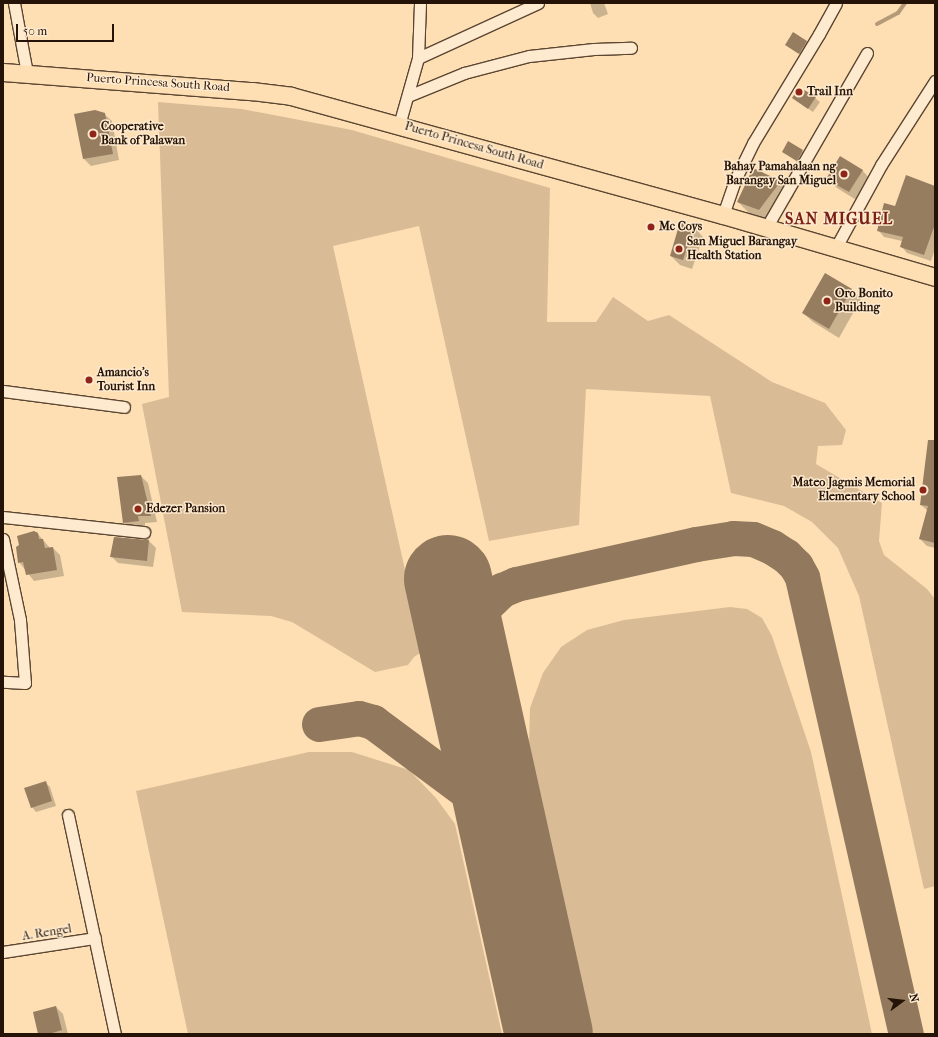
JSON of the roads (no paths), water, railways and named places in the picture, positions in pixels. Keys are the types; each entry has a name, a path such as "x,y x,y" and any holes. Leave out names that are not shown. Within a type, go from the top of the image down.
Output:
{"main road":[{"name":"Puerto Princesa South Road","path":"3,72 252,91 283,95 399,125 723,215 935,277"}],"street":[{"path":"14,3 27,73"},
{"path":"399,125 418,58 420,3"},
{"path":"418,58 538,3"},
{"path":"723,215 736,178 753,143 836,3"},
{"path":"408,96 464,74 529,56 594,49 631,48"},
{"path":"766,228 867,53"},
{"path":"835,249 881,165 935,80"},
{"path":"3,391 124,407"},
{"path":"3,517 144,532"},
{"path":"3,539 20,620 25,683 3,682"},
{"path":"68,815 115,1034"},
{"name":"A. Rengel","path":"3,952 95,938"}],"waterway":[{"path":"877,24 898,13 905,3"}],"place":[{"name":"Trail Inn","path":"799,92"},
{"name":"Cooperative Bank of Palawan","path":"93,134"},
{"name":"Bahay Pamahalaan ng Barangay San Miguel","path":"844,174"},
{"name":"Mc Coys","path":"651,227"},
{"name":"San Miguel Barangay Health Station","path":"679,249"},
{"name":"Oro Bonito Building","path":"827,301"},
{"name":"Amancio's Tourist Inn","path":"89,380"},
{"name":"Mateo Jagmis Memorial Elementary School","path":"923,490"},
{"name":"Edezer Pansion","path":"138,509"}],"district":[{"name":"SAN MIGUEL","path":"839,219"}]}
